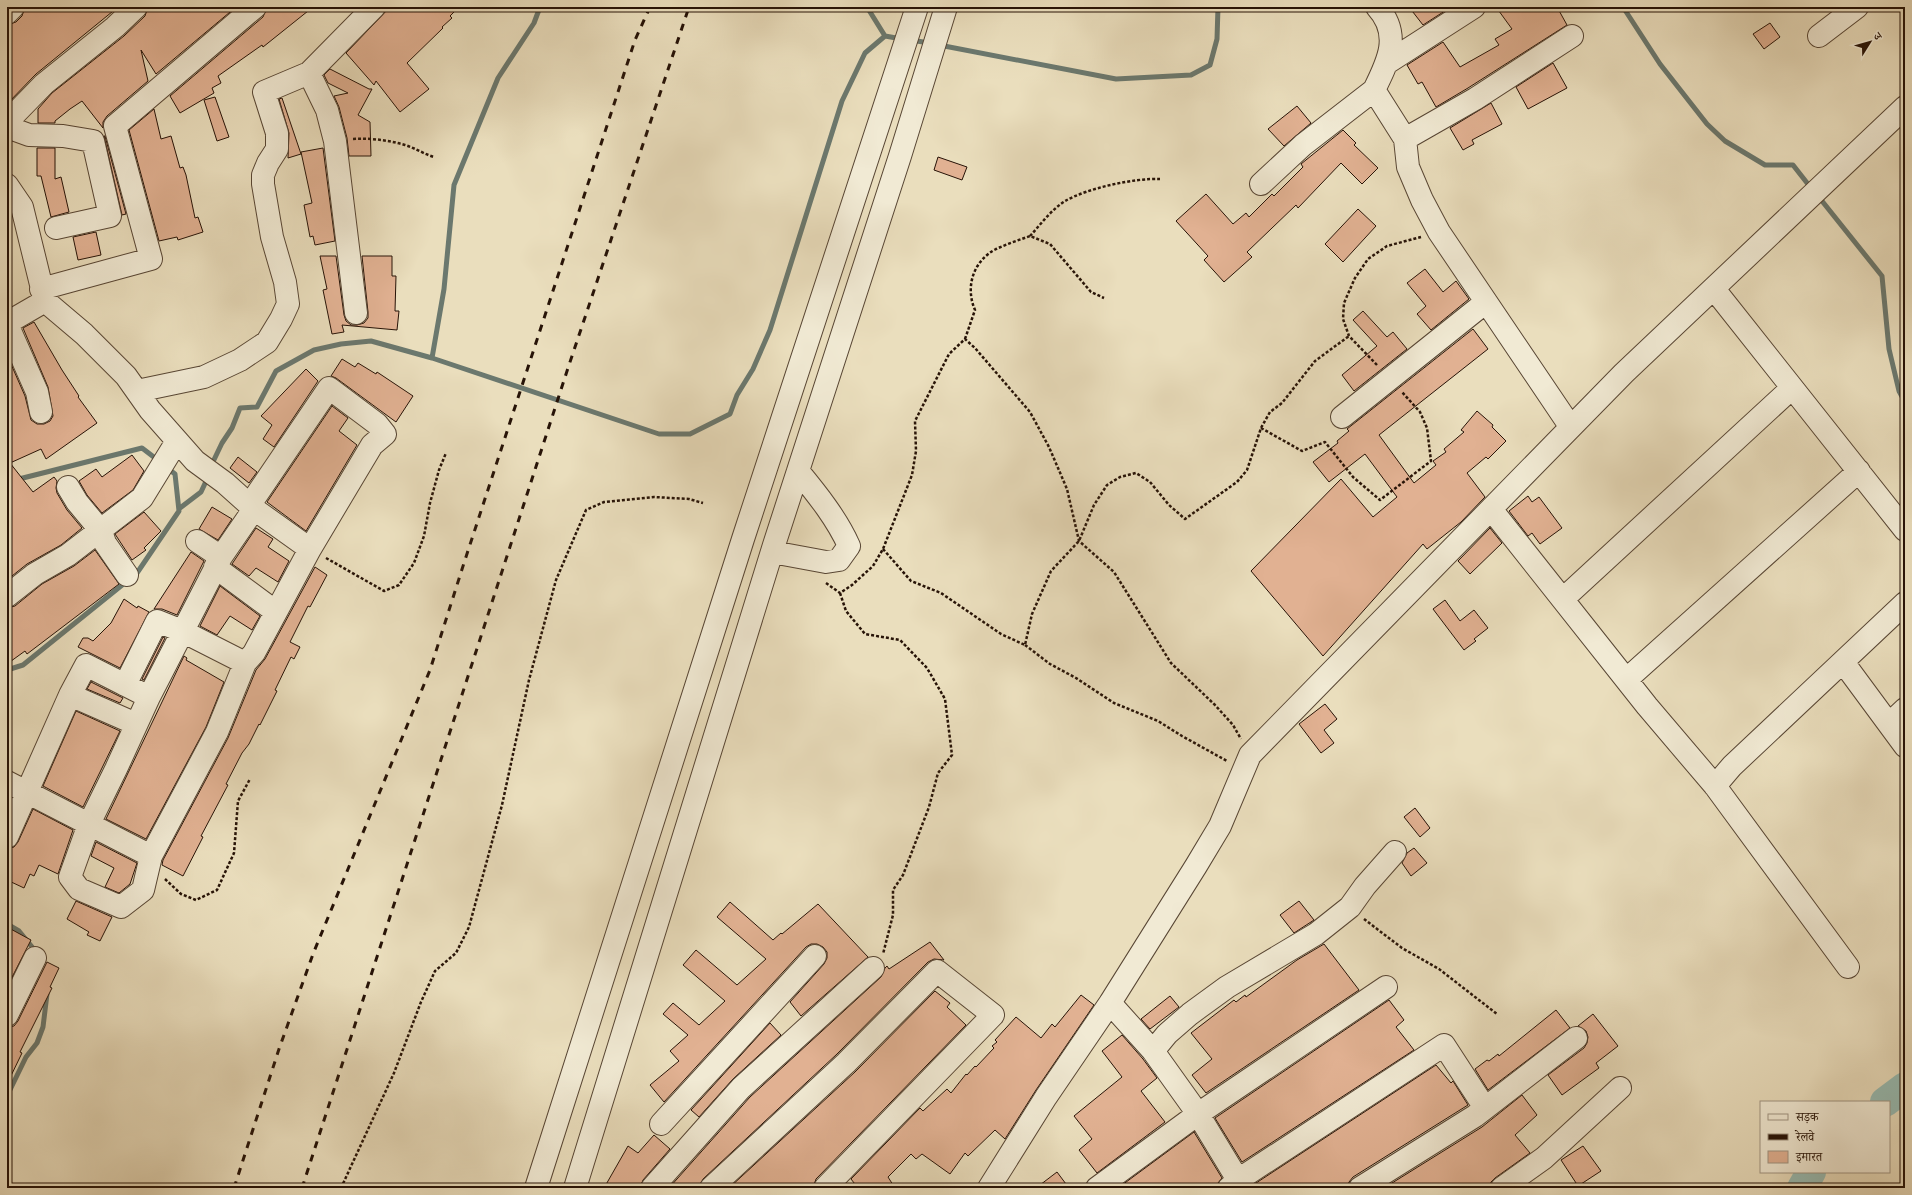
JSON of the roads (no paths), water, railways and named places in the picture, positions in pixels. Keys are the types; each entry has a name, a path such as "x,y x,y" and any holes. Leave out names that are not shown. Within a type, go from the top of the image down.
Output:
{"street":[{"path":"7,13 14,7"},
{"path":"7,122 44,84 114,27 136,7"},
{"path":"41,412 37,392 7,323 43,295 151,259 115,126 255,7"},
{"path":"136,391 204,377 240,360 267,342 288,304 285,282 272,237 262,184 263,175 268,163 277,149 277,133 264,92 309,73 374,7"},
{"path":"1261,184 1303,145 1374,90 1387,63 1391,34 1389,24 1384,14 1377,7"},
{"path":"1387,63 1474,7"},
{"path":"1819,36 1857,7"},
{"path":"536,1188 685,720 916,10"},
{"path":"575,1188 772,552 900,156 944,14"},
{"path":"1405,139 1474,99 1572,36"},
{"path":"309,73 327,110 335,141 356,313"},
{"path":"1374,90 1405,139 1408,167 1422,200 1439,232 1570,426"},
{"path":"996,1185 1046,1097 1110,1003 1212,839 1237,787 1246,762 1570,426 1836,171 1905,107"},
{"path":"7,127 29,135 62,136 93,141 110,216 56,228"},
{"path":"7,186 22,207 43,295 126,376 150,410 195,461 225,483 252,507 310,549"},
{"path":"1714,288 1905,530"},
{"path":"1342,417 1486,302"},
{"path":"329,388 377,424 385,434 372,446 310,549 254,653 245,663 217,732 150,856 143,890 121,907 79,889 70,877 89,824 149,697 218,562 329,388"},
{"path":"1563,599 1792,388"},
{"path":"7,596 35,574 68,555 142,498 177,441"},
{"path":"772,552 826,562 839,560 849,546 844,534 813,489 798,471"},
{"path":"1627,679 1859,471"},
{"path":"68,487 77,502 101,531 105,543 127,575"},
{"path":"1491,509 1647,706 1715,786 1848,967"},
{"path":"197,541 218,562 276,612"},
{"path":"1715,786 1732,766 1905,603"},
{"path":"125,685 158,622 182,631 245,663"},
{"path":"1843,662 1905,746"},
{"path":"7,837 16,787 86,666 149,697"},
{"path":"70,695 136,724"},
{"path":"1889,724 1905,709"},
{"path":"16,787 150,856"},
{"path":"1152,1051 1167,1034 1190,1014 1227,987 1316,934 1350,907 1365,886 1395,852"},
{"path":"697,1136 665,1119 815,956"},
{"path":"7,1015 35,958"},
{"path":"652,1188 741,1088 873,968"},
{"path":"711,1188 846,1063 937,971 993,1015 825,1188"},
{"path":"1096,1188 1198,1114 1386,987"},
{"path":"1110,1003 1152,1051 1198,1114 1234,1184 1444,1044 1485,1108"},
{"path":"1360,1188 1475,1116 1576,1038"},
{"path":"1502,1188 1544,1158 1620,1088"}],"waterway":[{"path":"432,358 444,289 454,185 498,78 534,23 540,7"},
{"path":"867,7 885,36"},
{"path":"939,45 1116,79 1191,75 1210,65 1217,39 1218,7"},
{"path":"1623,7 1660,64 1707,124 1725,141 1765,165 1793,165 1811,188"},
{"path":"211,466 222,443 232,428 240,408 257,407 276,371 314,350 341,344 371,341 432,358 659,434 690,434 730,414 737,395 753,369 770,330 842,101 865,53 885,36 902,39"},
{"path":"911,40 929,43"},
{"path":"1818,196 1882,276 1889,349 1899,391 1905,402"},
{"path":"7,215 7,248"},
{"path":"7,482 142,448 159,461"},
{"path":"7,670 23,665 137,573 179,511 175,474 166,467"},
{"path":"180,508 201,492 208,477"},
{"path":"7,924 19,931 37,953"},
{"path":"7,1096 26,1057 37,1043 43,1027 47,994"},
{"path":"1886,1101 1905,1087"},
{"path":"1802,1188 1810,1173"}],"railway":[{"path":"234,1188 279,1049 313,954 430,670 635,40 650,7"},
{"path":"302,1188 568,368 689,7"}]}
